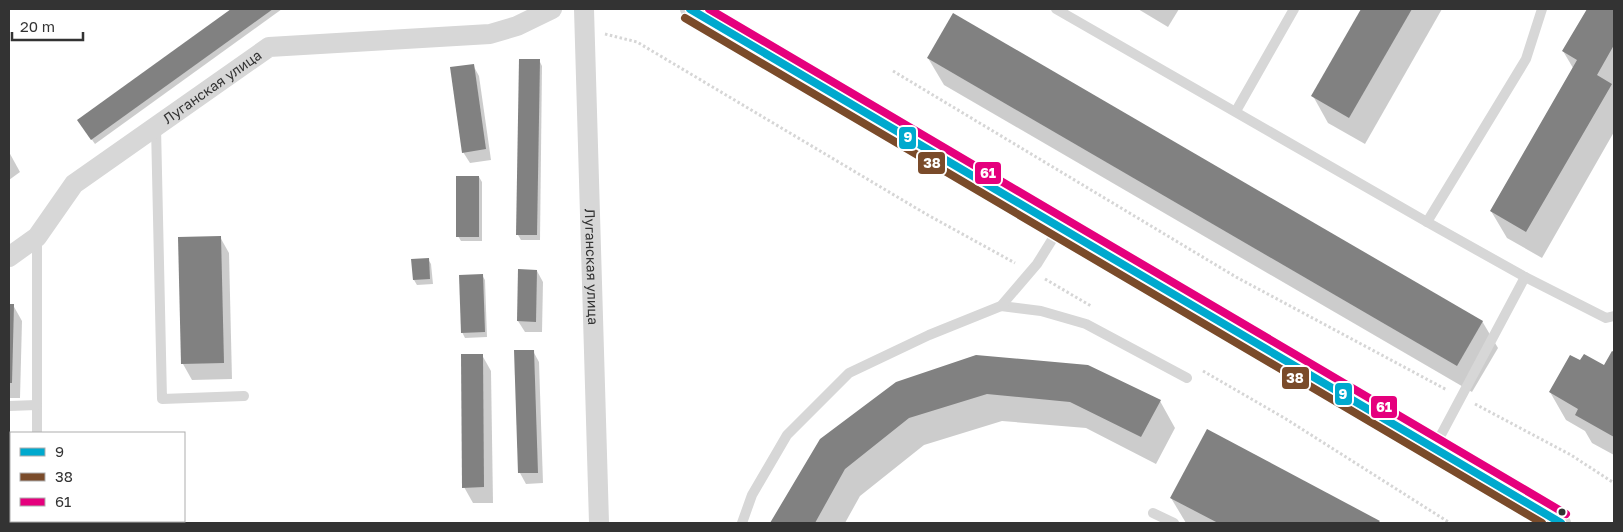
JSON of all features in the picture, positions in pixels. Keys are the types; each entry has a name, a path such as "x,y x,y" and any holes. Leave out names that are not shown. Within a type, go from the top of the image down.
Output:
{"street":[{"name":"Луганская улица","path":"9,257 37,237 74,184 270,47 490,34 518,26 552,9"},
{"name":"Луганская улица","path":"584,9 599,523"},
{"path":"690,9 1561,523"}],"lane":[{"path":"1056,9 1525,277 1606,318 1614,316"},
{"path":"1236,111 1294,9"},
{"path":"1428,222 1526,59 1542,9"},
{"path":"156,127 162,399 244,396"},
{"path":"742,523 752,495 787,435 848,373 929,335 1001,306 1037,264 1060,227"},
{"path":"37,237 37,432"},
{"path":"1434,448 1525,277"},
{"path":"1001,306 1041,311 1086,324 1187,378"},
{"path":"9,406 37,406"},
{"path":"1153,513 1174,523"}],"path":[{"path":"893,71 1236,277 1571,455 1614,484"}],"building":[{"path":"231,9 273,9 91,140 77,120"},
{"path":"1361,9 1412,9 1349,118 1311,96"},
{"path":"1587,9 1614,9 1614,45 1597,75 1612,84 1526,232 1490,211 1577,60 1562,51"},
{"path":"953,13 1483,321 1457,366 927,58"},
{"path":"519,59 540,59 537,235 516,235"},
{"path":"474,64 486,149 462,153 450,67"},
{"path":"456,176 479,176 479,237 456,237"},
{"path":"221,236 224,363 181,364 178,237"},
{"path":"429,258 430,279 413,280 411,259"},
{"path":"518,269 537,270 536,322 517,321"},
{"path":"483,274 485,332 461,333 459,275"},
{"path":"9,304 14,304 12,383 9,383"},
{"path":"514,350 534,350 538,473 518,473"},
{"path":"1612,351 1614,352 1614,437 1575,415 1578,409 1549,392 1570,355 1580,360 1584,354 1604,365"},
{"path":"461,354 483,354 484,487 462,488"},
{"path":"976,355 1088,365 1161,400 1141,437 1070,402 987,394 909,418 845,469 815,523 770,523 820,439 896,382"},
{"path":"1207,429 1380,521 1378,523 1218,523 1170,498"},
{"path":"10,436 10,522 16,523 9,523"}],"transit line":[{"name":"9","path":"690,9 1561,523"},
{"name":"61","path":"709,9 1566,514"},
{"name":"38","path":"685,18 1542,523"}]}
